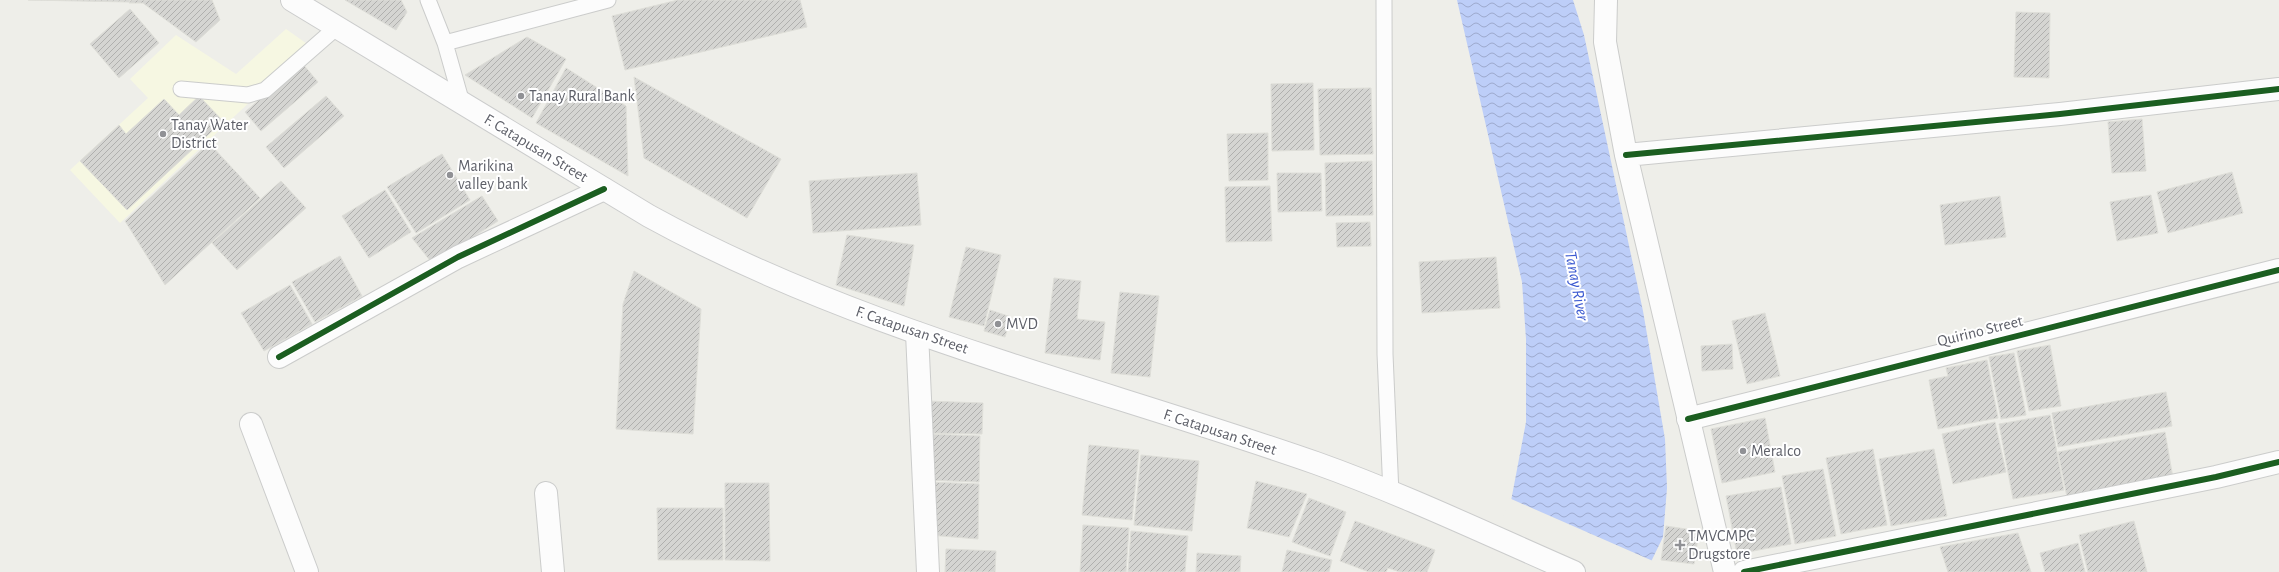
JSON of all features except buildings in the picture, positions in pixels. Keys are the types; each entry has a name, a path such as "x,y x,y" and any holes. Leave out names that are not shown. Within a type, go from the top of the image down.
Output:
{"street":[{"name":"F. Catapusan Street","path":"292,0 604,189 699,244 760,272 787,284 917,333 1318,464 1466,525 1574,572"},
{"path":"1606,0 1605,42 1626,155 1725,572"},
{"path":"1626,155 2052,114 2279,89"},
{"path":"279,357 458,257 604,189"},
{"name":"Quirino Street","path":"1688,419 2279,270"},
{"path":"917,333 928,572"},
{"path":"251,424 307,572"},
{"path":"1744,572 2279,462"},
{"path":"546,493 553,572"}],"lane":[{"path":"428,0 445,43 462,103"},
{"path":"445,43 608,0"},
{"path":"1384,0 1385,354 1391,494"},
{"path":"181,89 248,95 265,90 337,27"}],"shaded area":[{"name":"Tanay Water District","path":"286,29 310,46 120,223 70,170 148,98 130,79 176,35 236,74"}],"water":[{"name":"Tanay River","path":"1457,0 1573,0 1584,35 1643,311 1665,439 1667,488 1663,537 1648,568 1511,501 1526,422 1526,339 1522,282"}],"pier":[{"path":"1509,498 1653,561 1648,572 1487,572"}],"cycle path":[{"path":"1626,155 2060,114 2279,89"},
{"path":"279,357 458,257 604,189"},
{"path":"1688,419 2279,270"},
{"path":"1744,572 2216,477 2279,462"}],"place":[{"name":"Tanay Rural Bank","path":"521,96"},
{"name":"Tanay Water District","path":"163,134"},
{"name":"Marikina valley bank","path":"450,175"},
{"name":"MVD","path":"998,324"},
{"name":"Meralco","path":"1743,451"},
{"name":"TMVCMPC Drugstore","path":"1680,545"}]}
